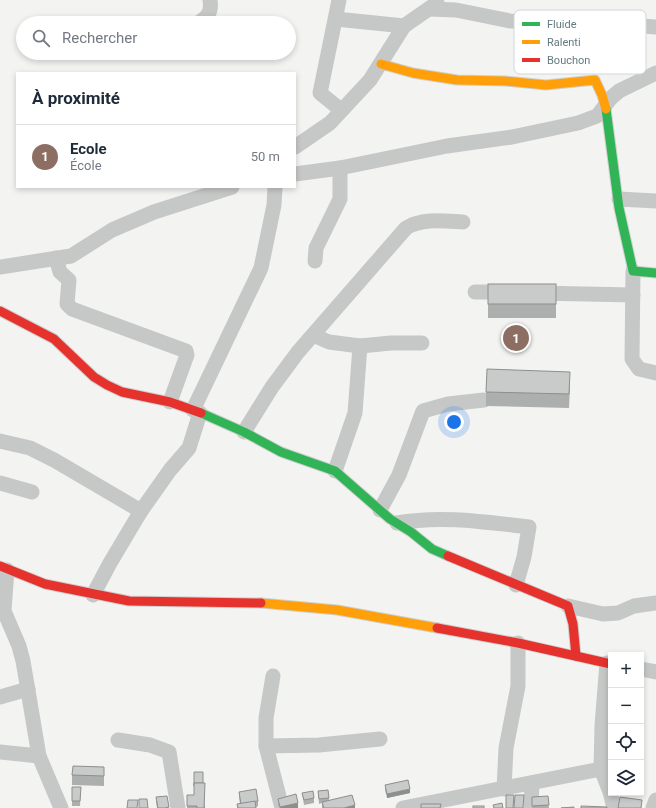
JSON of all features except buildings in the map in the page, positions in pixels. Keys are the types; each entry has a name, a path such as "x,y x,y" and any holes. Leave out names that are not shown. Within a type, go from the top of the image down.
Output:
{"street":[{"path":"208,16 212,8 210,0"},
{"path":"339,0 320,93 341,110"},
{"path":"296,146 330,123 370,80 404,26 435,4 456,10 514,20"},
{"path":"336,19 404,26"},
{"path":"646,26 656,27"},
{"path":"381,64 413,73 458,80 505,81 546,85 592,79 595,80 600,87 619,199 623,232 633,271 632,360 639,368 656,373"},
{"path":"296,174 340,168 447,146 512,137 578,123 597,116 611,98 619,91 656,75"},
{"path":"315,261 316,248 340,199 340,168"},
{"path":"0,267 71,256 112,230 154,212 229,188"},
{"path":"93,595 142,511 170,470 189,448 196,412 261,268 274,205 275,188"},
{"path":"619,199 656,201"},
{"path":"244,432 272,387 298,352 351,288 381,258 406,228 412,224 435,221 463,222"},
{"path":"56,258 60,272 69,280 67,304 72,309 186,351 187,355 170,402"},
{"path":"633,271 656,274"},
{"path":"475,292 633,295"},
{"path":"0,311 54,339 94,377 107,385 138,397 170,402 244,432 281,452 335,471 397,524 432,549 568,606 603,614 618,613 634,606 656,603"},
{"path":"313,335 336,344 360,346 391,343 422,343"},
{"path":"335,471 355,413 360,346"},
{"path":"380,510 399,475 423,411 448,404 484,400"},
{"path":"0,441 30,448 54,460 142,511"},
{"path":"0,483 32,492"},
{"path":"397,524 420,519 437,519 529,527 524,557 516,585"},
{"path":"61,808 39,756 19,646 7,635 4,611 3,568 45,584 93,595 129,601 249,602 337,610 518,643 608,664"},
{"path":"568,606 573,624 576,656"},
{"path":"504,789 506,748 518,686 518,643"},
{"path":"644,670 656,672"},
{"path":"608,673 602,725 601,769 614,808"},
{"path":"272,676 266,718 266,746 282,808"},
{"path":"0,697 28,690"},
{"path":"266,746 319,745 380,739"},
{"path":"118,740 150,745 169,752 178,808"},
{"path":"0,752 39,756"},
{"path":"403,808 601,769"},
{"path":"531,808 532,783"},
{"path":"653,808 656,800"}],"traffic: fast":[{"path":"606,109 619,208 633,271 656,273"},
{"path":"201,413 244,432 281,452 335,471 390,519 411,532 432,549 448,556"}],"traffic: slow":[{"path":"381,64 413,73 457,80 505,81 546,85 595,80 602,95 606,109"},
{"path":"261,603 337,610 437,628"}],"traffic: jam":[{"path":"0,311 54,339 94,377 107,385 122,392 170,402 201,413"},
{"path":"448,556 568,606 573,624 576,656"},
{"path":"0,566 45,584 129,601 261,603"},
{"path":"437,628 518,643 608,663"}],"place":[{"name":"Ecole","path":"516,338"}]}
